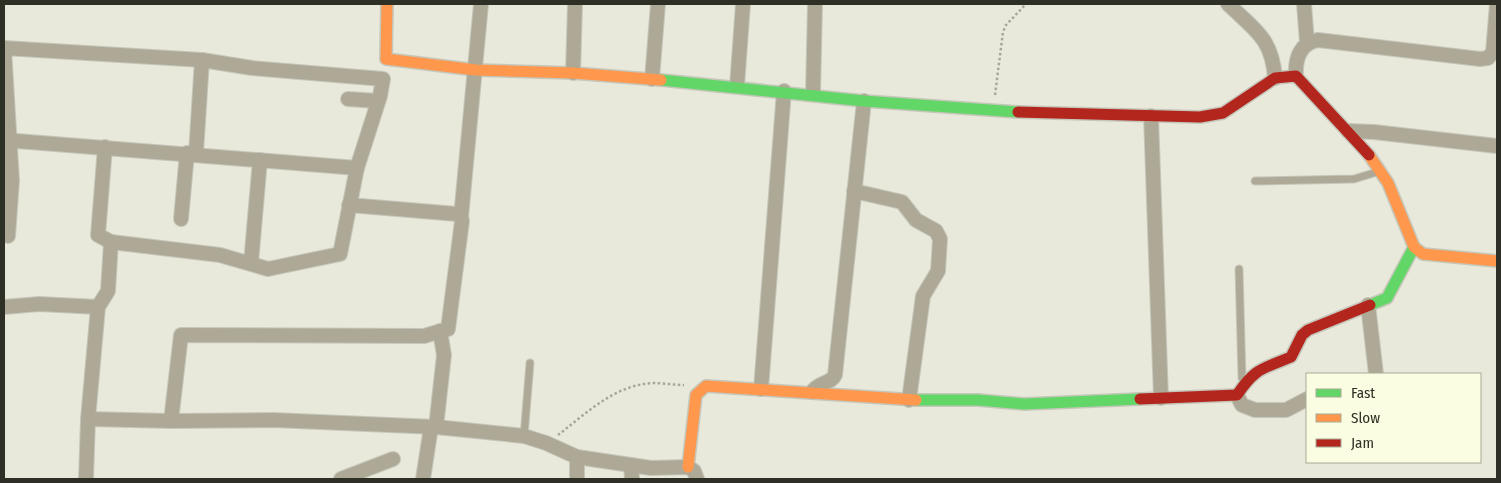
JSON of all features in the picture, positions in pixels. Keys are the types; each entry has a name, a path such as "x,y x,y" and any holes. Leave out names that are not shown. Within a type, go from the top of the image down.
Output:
{"main road":[{"path":"387,4 386,59 476,70 573,73 737,86 864,101 993,110 1200,117 1223,113 1275,78 1296,76 1365,149 1380,170 1388,183 1414,247 1423,254 1497,261"},
{"path":"688,467 696,395 700,389 706,386 909,400 997,401 1024,404 1161,398 1240,392 1250,376 1257,371 1291,357 1302,335 1308,330 1387,298 1414,247"}],"street":[{"path":"171,421 181,335 424,336 448,328 462,221 481,4"},
{"path":"573,73 575,4"},
{"path":"652,79 658,4"},
{"path":"737,86 742,4"},
{"path":"813,94 815,4"},
{"path":"1228,4 1266,42 1274,59 1275,78"},
{"path":"1304,4 1307,42"},
{"path":"1296,76 1297,63 1303,46 1307,42 1318,40 1480,59 1488,58 1493,52 1496,4"},
{"path":"8,236 4,48 202,60 252,68 383,79"},
{"path":"104,147 98,235 112,242 220,255 268,268 340,254 358,168 378,101 386,59"},
{"path":"181,219 202,60"},
{"path":"761,389 784,91"},
{"path":"348,99 378,101"},
{"path":"812,392 817,386 830,381 835,375 864,101"},
{"path":"1151,116 1161,398"},
{"path":"1348,131 1374,132 1497,146"},
{"path":"6,140 191,153 358,168"},
{"path":"250,264 260,160"},
{"path":"854,191 902,202 916,220 936,231 940,239 938,271 923,296 909,400"},
{"path":"350,205 457,214 461,217"},
{"path":"86,479 88,419 98,308 108,291 112,242"},
{"path":"4,307 38,304 98,308"},
{"path":"1368,305 1376,373"},
{"path":"423,479 434,427 444,355 440,331"},
{"path":"1240,392 1242,405 1255,410 1286,410 1306,400"},
{"path":"88,419 171,421 273,420 434,427 524,436 546,443 577,457 632,472 688,467 694,471 697,479"},
{"path":"577,457 577,479"},
{"path":"341,479 394,459"}],"lane":[{"path":"1255,181 1354,179 1368,176 1380,170"},
{"path":"1239,268 1240,392"},
{"path":"524,436 530,363"}],"path":[{"path":"993,110 1003,32 1006,25 1026,4"},
{"path":"546,443 588,413 603,399 628,388 652,383 691,386 700,389"}],"traffic: fast":[{"path":"661,80 864,101 1018,112"},
{"path":"1370,305 1387,298 1414,247"},
{"path":"916,400 978,400 1024,404 1140,399"}],"traffic: slow":[{"path":"387,4 386,59 476,70 573,73 661,80"},
{"path":"1369,155 1388,183 1414,247 1423,254 1497,261"},
{"path":"688,467 696,395 706,386 916,400"}],"traffic: jam":[{"path":"1018,112 1200,117 1223,113 1275,78 1296,76 1369,155"},
{"path":"1140,399 1237,395 1254,374 1291,357 1302,335 1308,330 1370,305"}]}
